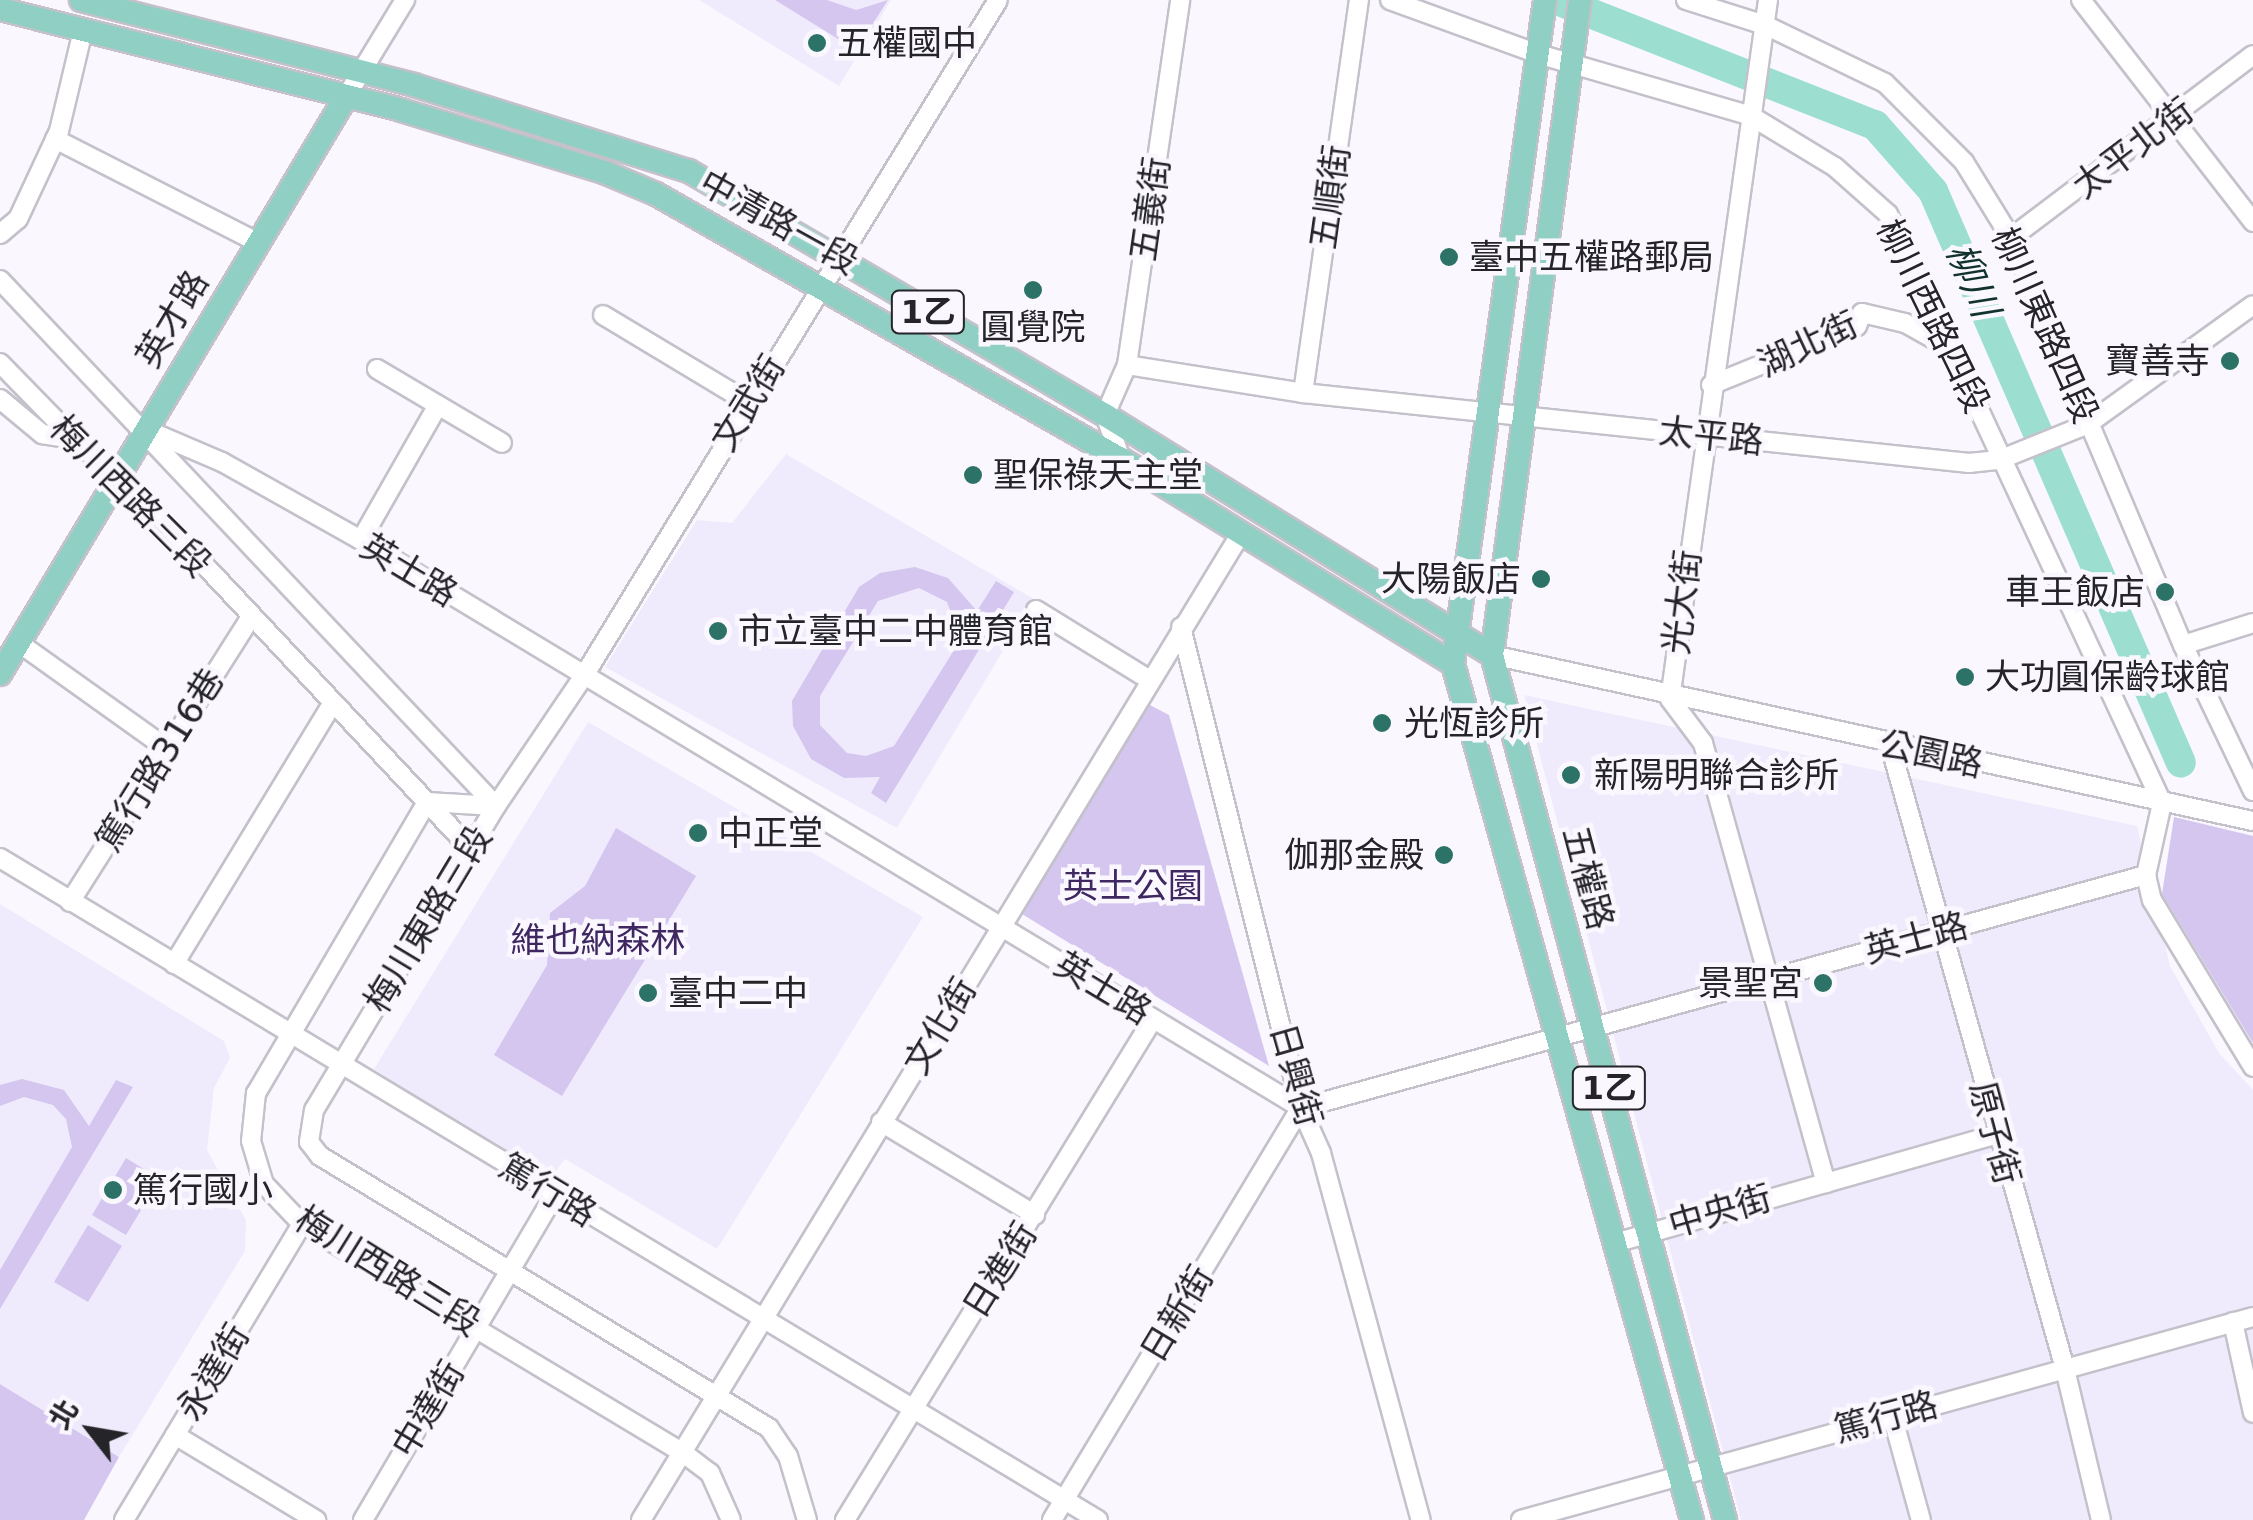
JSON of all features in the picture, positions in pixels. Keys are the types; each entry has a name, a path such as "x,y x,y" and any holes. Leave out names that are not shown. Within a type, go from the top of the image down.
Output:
{"main road":[{"name":"中清路一段","path":"81,0 361,72 689,172 1105,414 1492,656"},
{"path":"1492,656 1453,664 1545,0"},
{"name":"五權路","path":"1580,0 1492,656 1725,1520"},
{"name":"中清路一段","path":"0,9 346,98 604,172 822,286 1121,459 1453,664"},
{"name":"英才路","path":"0,674 346,98"},
{"name":"五權路","path":"1453,664 1692,1520"}],"street":[{"name":"英才路","path":"346,98 405,0"},
{"name":"文武街","path":"496,806 584,674 998,0"},
{"name":"五義街","path":"1105,414 1127,365 1180,0"},
{"name":"五順街","path":"1302,393 1359,0"},
{"name":"柳川西路四段","path":"1390,0 1571,65 1752,108 1836,167 1888,214 1958,352 2000,460 2162,802"},
{"name":"柳川東路四段","path":"1686,0 1765,25 1904,97 1964,162 2011,238 2183,645 2253,792"},
{"name":"光大街","path":"1768,0 1703,435 1670,699 1703,743 1765,979 1826,1183"},
{"path":"2081,0 2253,222"},
{"path":"0,234 18,219 55,139 82,30"},
{"name":"太平北街","path":"2011,238 2174,120 2253,55"},
{"path":"55,139 259,243"},
{"name":"梅川東路三段","path":"0,280 147,430 496,806 309,1124 309,1142 320,1156 510,1273 717,1392 770,1428 788,1456 807,1520"},
{"name":"太平路","path":"1127,365 1302,393 1489,415 1969,463 2000,460 2088,424 2253,305"},
{"name":"湖北街","path":"1711,385 1857,326 1862,314 1906,322 1958,352"},
{"path":"604,315 748,402"},
{"name":"梅川西路三段","path":"0,362 74,439 120,475 250,618 469,847"},
{"path":"377,370 502,443"},
{"path":"0,399 42,434 74,439"},
{"path":"360,540 438,405"},
{"path":"1105,414 1121,459"},
{"name":"英士路","path":"147,430 222,462 360,540 1302,1108 2146,875"},
{"name":"文化街","path":"641,1520 1148,679 1241,533"},
{"path":"1036,610 1148,679"},
{"name":"篤行路316巷","path":"70,902 250,618"},
{"path":"2183,645 2253,623"},
{"name":"日興街","path":"1181,628 1302,1108 1321,1154 1421,1520"},
{"path":"19,643 166,748"},
{"name":"公園路","path":"1492,656 1670,699 2253,821"},
{"path":"174,964 332,704"},
{"name":"原子街","path":"1890,746 1995,1136 2066,1368 2101,1520"},
{"path":"427,802 496,806"},
{"name":"梅川西路三段","path":"427,802 288,1032 249,1120 264,1184 302,1224 682,1452 710,1474 732,1520"},
{"path":"2162,802 2146,875 2160,916 2253,1067"},
{"name":"篤行路","path":"0,858 1098,1520"},
{"name":"日進街","path":"845,1520 1153,1018"},
{"name":"日新街","path":"1052,1520 1302,1108"},
{"path":"881,1122 1035,1215"},
{"name":"中央街","path":"1615,1243 1995,1136"},
{"name":"中達街","path":"363,1520 555,1194"},
{"name":"永達街","path":"124,1520 302,1224"},
{"name":"篤行路","path":"1521,1520 2253,1317"},
{"path":"2233,1322 2253,1413"},
{"path":"1892,1415 1921,1520"},
{"path":"175,1435 316,1520"}],"shaded area":[{"name":"五權國中","path":"699,0 891,0 839,86"},
{"path":"786,454 1034,599 897,828 605,667 697,520 732,523"},
{"path":"1524,695 2137,826 2170,966 2219,1053 2253,1090 2253,1520 1741,1520"},
{"name":"臺中二中","path":"588,722 923,917 717,1249 565,1159 548,1182 374,1069"},
{"name":"篤行國小","path":"0,904 224,1041 230,1058 214,1088 207,1150 246,1220 245,1251 119,1457 0,1384"}],"green space":[{"path":"775,0 827,0 856,10 888,0 856,50"},
{"path":"915,567 948,578 977,611 996,581 1014,592 886,803 871,793 880,777 844,778 811,759 793,726 792,701 859,587 880,573","holes":["919,588 947,602 961,639 894,746 866,756 847,753 820,725 820,696 878,601"]},
{"name":"英士公園","path":"1146,703 1169,715 1269,1066 1022,914"},
{"path":"2174,817 2253,836 2253,1043 2162,894"},
{"name":"維也納森林","path":"616,828 696,876 562,1096 494,1055 547,965 550,913 585,886"},
{"path":"22,1079 64,1090 89,1126 116,1080 133,1087 0,1309 0,1270 72,1147 66,1119 53,1105 24,1097 0,1106 0,1085"},
{"path":"126,1158 160,1179 126,1235 92,1215"},
{"path":"88,1225 122,1246 88,1302 54,1282"},
{"path":"0,1384 119,1457 84,1520 0,1520"}],"waterway":[{"name":"柳川","path":"1557,0 1875,125 1933,191 2181,763"}],"place":[{"name":"五權國中","path":"817,43"},
{"name":"臺中五權路郵局","path":"1449,257"},
{"name":"圓覺院","path":"1033,290"},
{"name":"寶善寺","path":"2230,361"},
{"name":"聖保祿天主堂","path":"973,475"},
{"name":"大陽飯店","path":"1541,579"},
{"name":"車王飯店","path":"2165,592"},
{"name":"市立臺中二中體育館","path":"718,631"},
{"name":"大功圓保齡球館","path":"1965,677"},
{"name":"光恆診所","path":"1382,723"},
{"name":"新陽明聯合診所","path":"1571,775"},
{"name":"中正堂","path":"698,833"},
{"name":"伽那金殿","path":"1444,855"},
{"name":"景聖宮","path":"1823,983"},
{"name":"臺中二中","path":"648,993"},
{"name":"篤行國小","path":"113,1190"}]}
